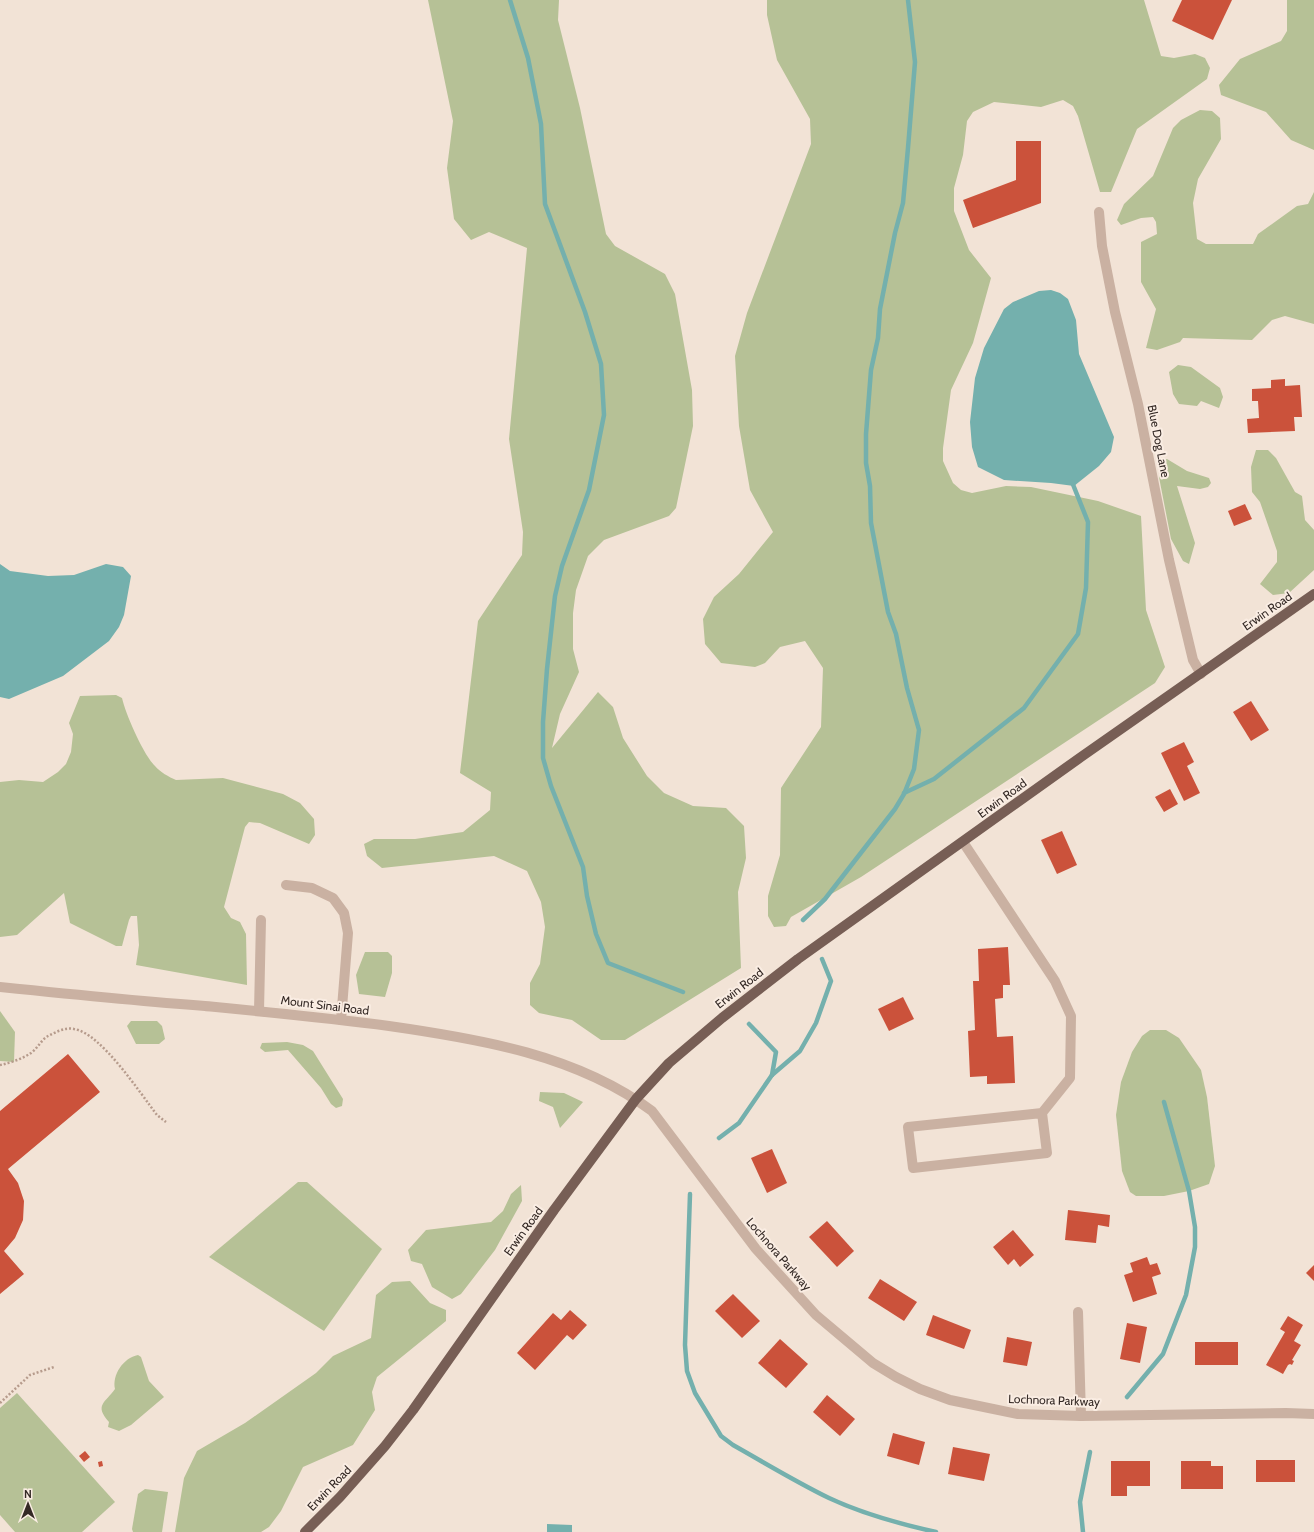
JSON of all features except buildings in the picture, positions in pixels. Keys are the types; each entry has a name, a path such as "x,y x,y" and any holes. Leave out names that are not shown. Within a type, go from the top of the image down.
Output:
{"main road":[{"name":"Erwin Road","path":"305,1532 365,1470 408,1416 554,1210 636,1098 668,1063 739,1005 798,960 1081,757 1314,594"}],"street":[{"name":"Blue Dog Lane","path":"1099,212 1102,246 1115,312 1138,404 1169,560 1193,660 1201,674"},
{"path":"963,842 1055,982 1071,1016 1070,1078 1042,1112 908,1127 913,1168 1047,1153 1042,1112"},
{"path":"286,886 312,888 333,898 344,913 348,933 341,1020"},
{"path":"259,1011 261,920"},
{"name":"Mount Sinai Road","path":"0,987 104,998 259,1011 424,1031 513,1048 558,1063 598,1079 636,1098"},
{"name":"Lochnora Parkway","path":"636,1098 652,1111 756,1249 816,1315 873,1363 920,1389 950,1400 1018,1414 1081,1416 1286,1413 1314,1414"},
{"path":"1078,1312 1081,1416"}],"path":[{"path":"0,1065 10,1063 31,1053 46,1037 62,1029 73,1028 83,1031 104,1048 157,1115 166,1122"},
{"path":"0,1403 30,1375 54,1367"}],"green space":[{"path":"428,0 559,0 558,20 580,108 606,234 615,246 665,274 675,294 692,390 693,426 676,508 669,516 604,540 588,556 576,590 573,613 573,649 579,672 560,714 552,748 598,692 613,707 623,738 647,776 664,793 693,806 726,808 744,826 746,858 738,892 741,968 625,1040 601,1040 572,1020 539,1013 530,1005 530,983 540,964 545,927 541,902 527,871 494,856 382,868 367,856 364,844 374,839 415,839 463,832 490,810 491,792 460,773 478,621 522,555 523,532 509,439 527,248 489,232 471,240 454,219 447,168 453,121"},
{"path":"767,0 1144,0 1161,56 1174,58 1195,54 1205,58 1210,68 1207,79 1137,129 1111,192 1100,192 1078,116 1073,106 1063,100 1041,107 994,102 973,112 967,121 963,155 954,188 954,211 969,250 991,278 973,343 951,390 943,448 943,461 953,483 961,490 972,493 1006,486 1031,487 1098,501 1141,516 1146,610 1165,667 1155,683 861,877 791,917 786,926 774,927 768,916 768,896 780,855 781,788 821,727 823,668 805,641 780,647 765,663 755,667 721,663 705,644 703,619 714,597 739,574 773,532 750,490 739,426 735,356 747,313 811,144 810,119 777,60 767,15"},
{"path":"1287,0 1314,0 1314,150 1291,140 1266,112 1221,95 1219,85 1240,59 1281,41 1287,31"},
{"path":"1200,110 1212,111 1220,118 1221,139 1198,179 1193,203 1197,239 1206,244 1253,244 1258,234 1297,206 1308,204 1314,192 1314,324 1285,316 1272,320 1252,340 1183,338 1180,342 1157,350 1146,348 1156,309 1141,282 1141,242 1157,234 1156,222 1153,217 1141,218 1121,225 1117,220 1124,204 1153,176 1173,128 1181,120"},
{"path":"1178,365 1191,367 1220,388 1223,397 1219,408 1201,401 1197,406 1179,404 1173,394 1169,372"},
{"path":"1256,450 1268,450 1276,458 1295,492 1302,496 1305,520 1314,530 1314,570 1289,593 1273,595 1260,584 1277,562 1277,551 1260,502 1252,492 1251,467"},
{"path":"1167,459 1187,471 1209,478 1211,483 1208,487 1200,489 1177,486 1195,543 1189,564 1183,561 1171,539 1159,477 1162,460"},
{"path":"116,695 122,698 131,724 145,753 155,766 165,774 176,780 223,778 283,794 300,803 314,819 315,835 309,844 260,823 249,822 245,827 224,907 231,918 240,922 246,934 247,985 136,965 139,945 137,916 131,916 129,920 122,946 116,946 70,923 64,893 17,935 0,937 0,782 19,780 43,782 58,772 66,764 71,752 73,734 69,723 80,696"},
{"path":"365,952 388,952 392,956 392,973 385,997 359,994 356,975"},
{"path":"0,1011 15,1032 14,1062 0,1061"},
{"path":"131,1021 157,1021 162,1026 165,1039 159,1044 136,1044 127,1026"},
{"path":"1150,1030 1166,1030 1179,1038 1201,1070 1207,1097 1215,1166 1209,1184 1189,1191 1164,1196 1136,1196 1130,1192 1122,1171 1116,1115 1121,1082 1132,1052 1142,1036"},
{"path":"287,1042 303,1045 313,1051 343,1099 342,1106 336,1108 331,1104 321,1088 288,1050 265,1052 260,1048 262,1043"},
{"path":"540,1092 564,1093 583,1102 560,1128 553,1107 539,1101"},
{"path":"298,1182 307,1182 382,1249 324,1331 209,1257"},
{"path":"521,1185 522,1201 495,1250 461,1294 452,1299 432,1287 422,1264 411,1261 408,1250 426,1230 491,1222 503,1211 511,1194"},
{"path":"410,1281 430,1303 446,1310 446,1321 377,1377 372,1392 375,1410 353,1445 303,1467 281,1511 269,1527 261,1532 175,1532 184,1478 197,1451 245,1423 316,1373 333,1356 371,1338 376,1295 392,1282"},
{"path":"138,1355 141,1357 149,1381 164,1397 131,1425 119,1431 108,1427 109,1422 102,1412 103,1404 115,1389 115,1378 123,1363"},
{"path":"17,1393 115,1502 82,1532 15,1532 0,1515 0,1408"},
{"path":"145,1489 168,1492 162,1532 133,1532 132,1529 138,1494"}],"water":[{"path":"1051,290 1060,293 1068,299 1076,320 1079,354 1114,437 1111,452 1099,466 1074,486 1004,480 978,467 972,447 970,422 975,378 984,348 1004,309 1013,302 1039,291"},
{"path":"0,564 10,571 48,576 74,575 106,564 123,567 131,576 124,615 119,627 109,641 63,676 9,699 0,697"},
{"path":"547,1524 572,1525 572,1532 547,1532"}],"waterway":[{"path":"510,0 528,58 541,124 545,204 585,312 601,364 604,415 589,490 562,566 555,596 543,722 543,758 551,786 583,867 587,896 596,934 608,963 683,992"},
{"path":"803,920 825,899 895,809 904,794 914,769 919,730 907,688 896,634 888,612 871,523 870,486 866,463 866,434 871,370 878,338 880,309 895,233 903,203 908,148 915,62 908,0"},
{"path":"904,793 934,779 1024,708 1078,634 1086,588 1088,522 1072,482"},
{"path":"719,1138 739,1123 772,1075 800,1051 816,1023 831,981 822,959"},
{"path":"749,1024 776,1052 772,1075"},
{"path":"1127,1397 1163,1354 1186,1295 1195,1247 1195,1227 1189,1191 1164,1102"},
{"path":"690,1194 685,1345 687,1371 695,1393 721,1436 733,1445 829,1498 882,1518 936,1532"},
{"path":"1083,1532 1080,1502 1090,1452"}]}
